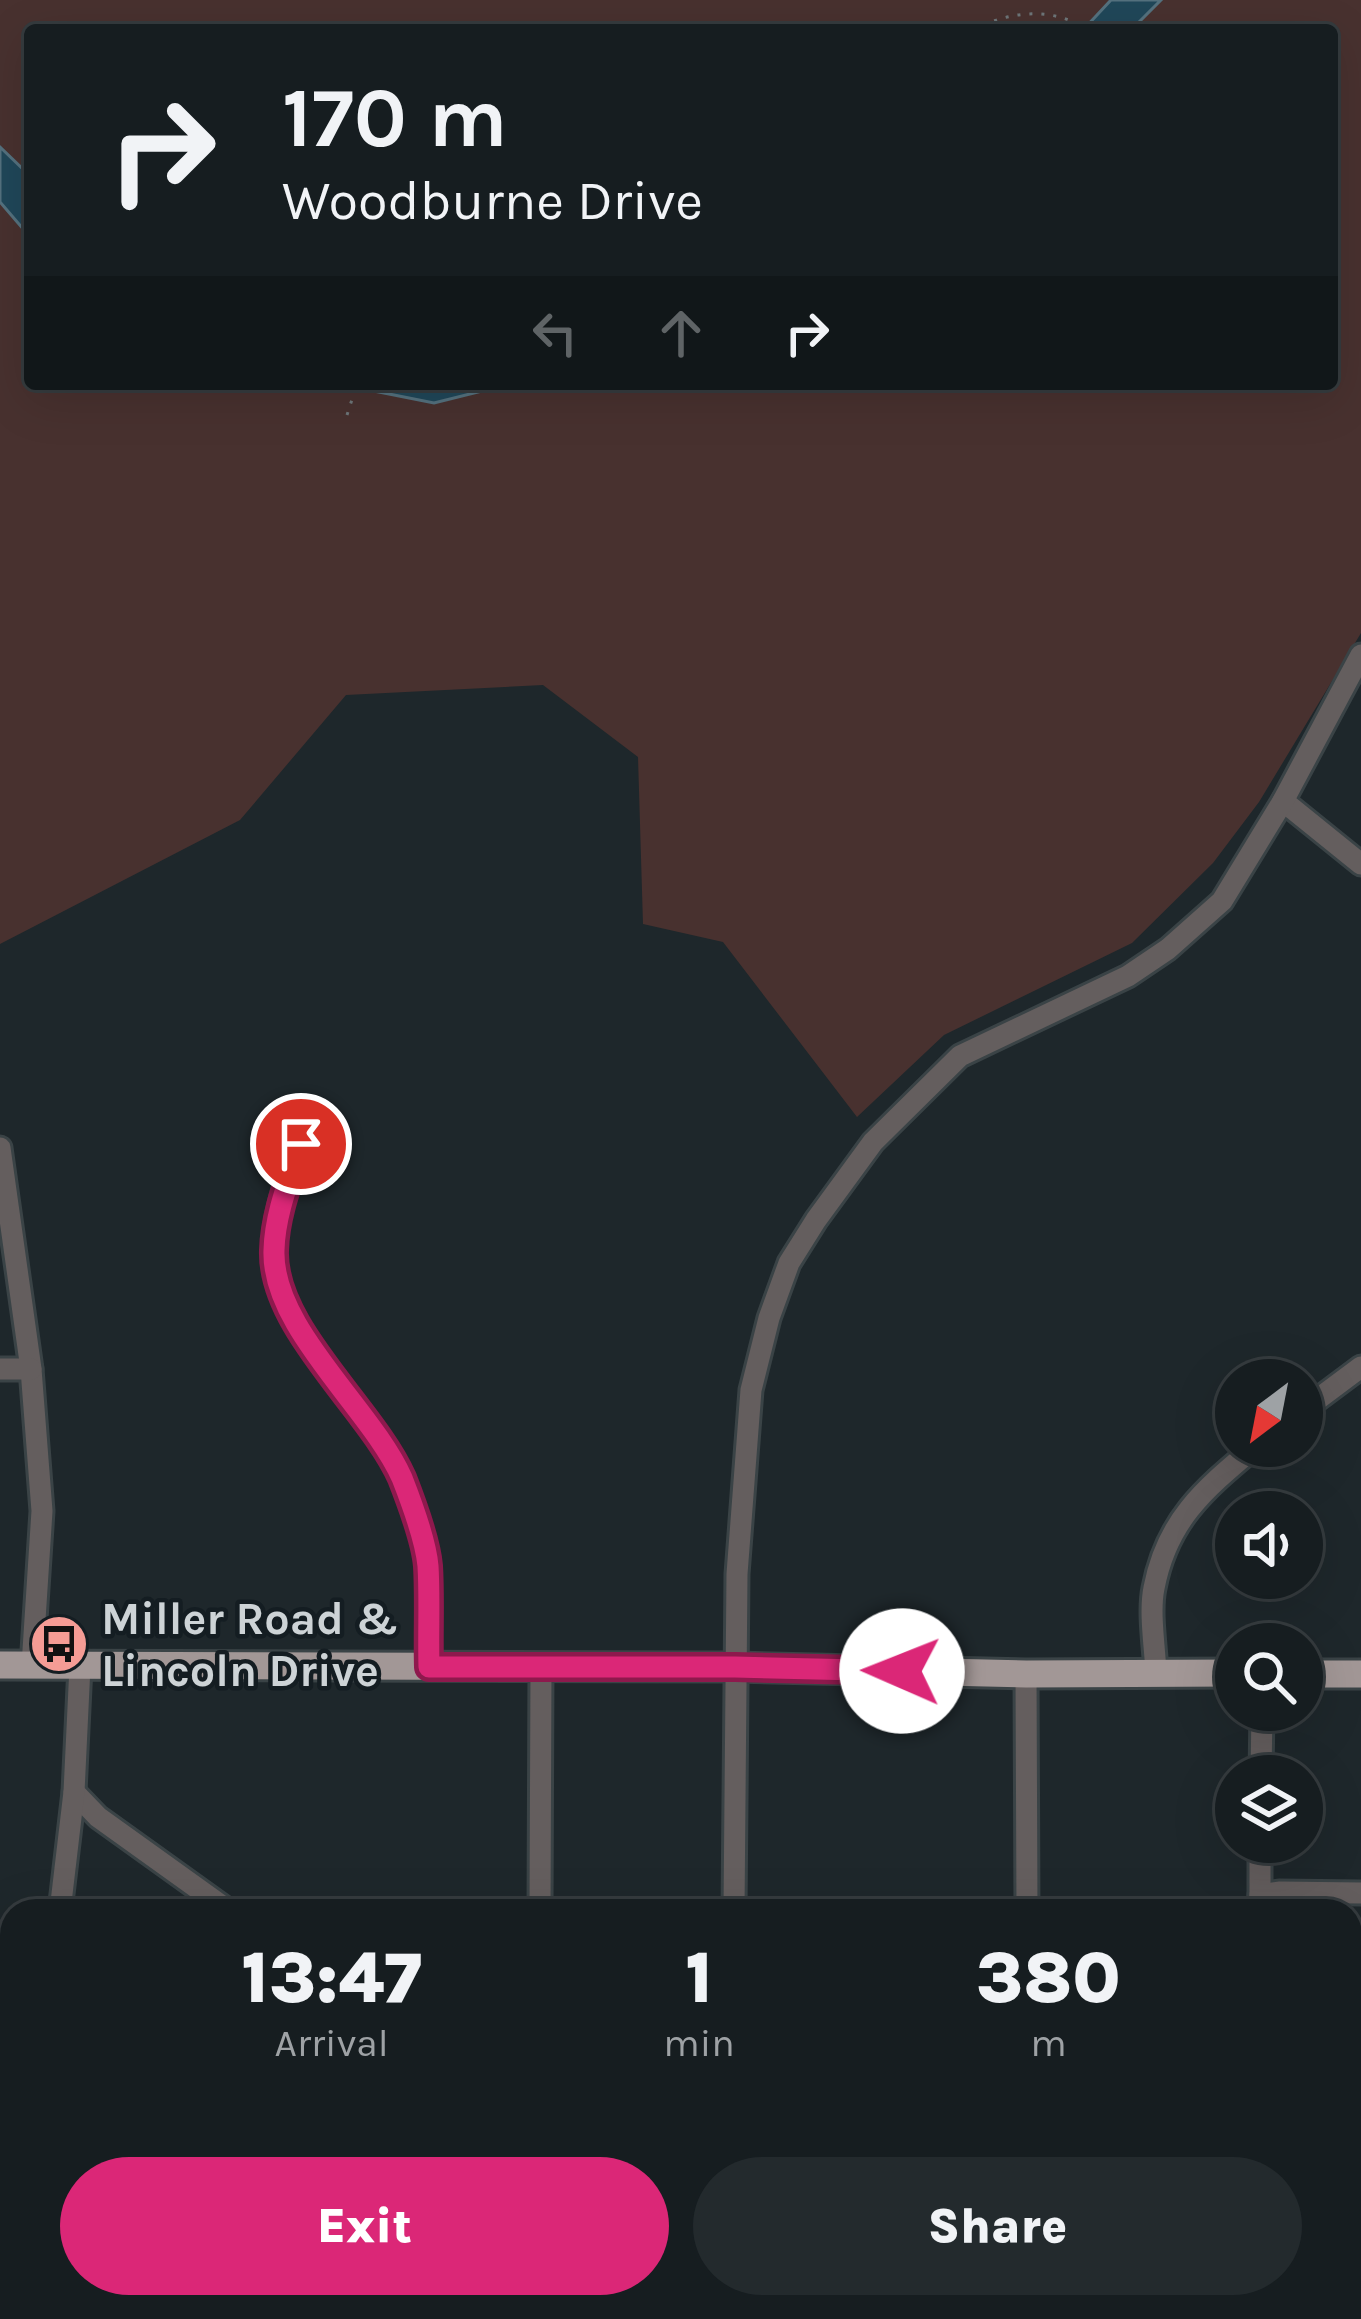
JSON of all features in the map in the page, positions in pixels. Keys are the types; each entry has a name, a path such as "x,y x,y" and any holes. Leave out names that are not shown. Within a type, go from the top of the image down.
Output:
{"main road":[{"path":"0,1665 1215,1673"},
{"path":"1323,1674 1361,1674"}],"street":[{"path":"734,1899 736,1574 751,1390 789,1263 873,1142 960,1056 1128,976 1222,902 1283,801 1361,655"},
{"path":"1283,801 1361,863"},
{"path":"310,1112 280,1207 274,1251 277,1279 315,1353 367,1419 401,1478 428,1561 429,1667"},
{"path":"0,1148 31,1369 42,1511 32,1666"},
{"path":"1323,1395 1361,1367"},
{"path":"0,1369 31,1369"},
{"path":"1156,1673 1153,1590 1174,1527 1232,1467"},
{"path":"61,1899 74,1792 80,1666"},
{"path":"540,1899 541,1666"},
{"path":"1026,1674 1027,1899"},
{"path":"74,1792 98,1817 212,1899"},
{"path":"1260,1899 1261,1863"},
{"path":"1267,1899 1280,1892 1361,1893"}],"path":[{"path":"986,24 1012,15 1056,14 1079,24"},
{"path":"347,415 355,390"}],"shaded area":[{"path":"0,0 1361,0 1361,633 1259,802 1213,863 1132,943 944,1035 857,1117 723,942 643,924 638,757 543,685 346,695 240,820 0,944"}],"water":[{"path":"1111,0 1161,0 1137,24 1089,24"},
{"path":"0,147 24,170 24,230 0,202"},
{"path":"372,390 486,390 434,403"}],"place":[{"name":"Miller Road & Lincoln Drive","path":"59,1644"}],"route":[{"path":"301,1144 280,1207 274,1251 277,1279 315,1353 367,1419 401,1478 428,1561 429,1667 902,1671"}]}
